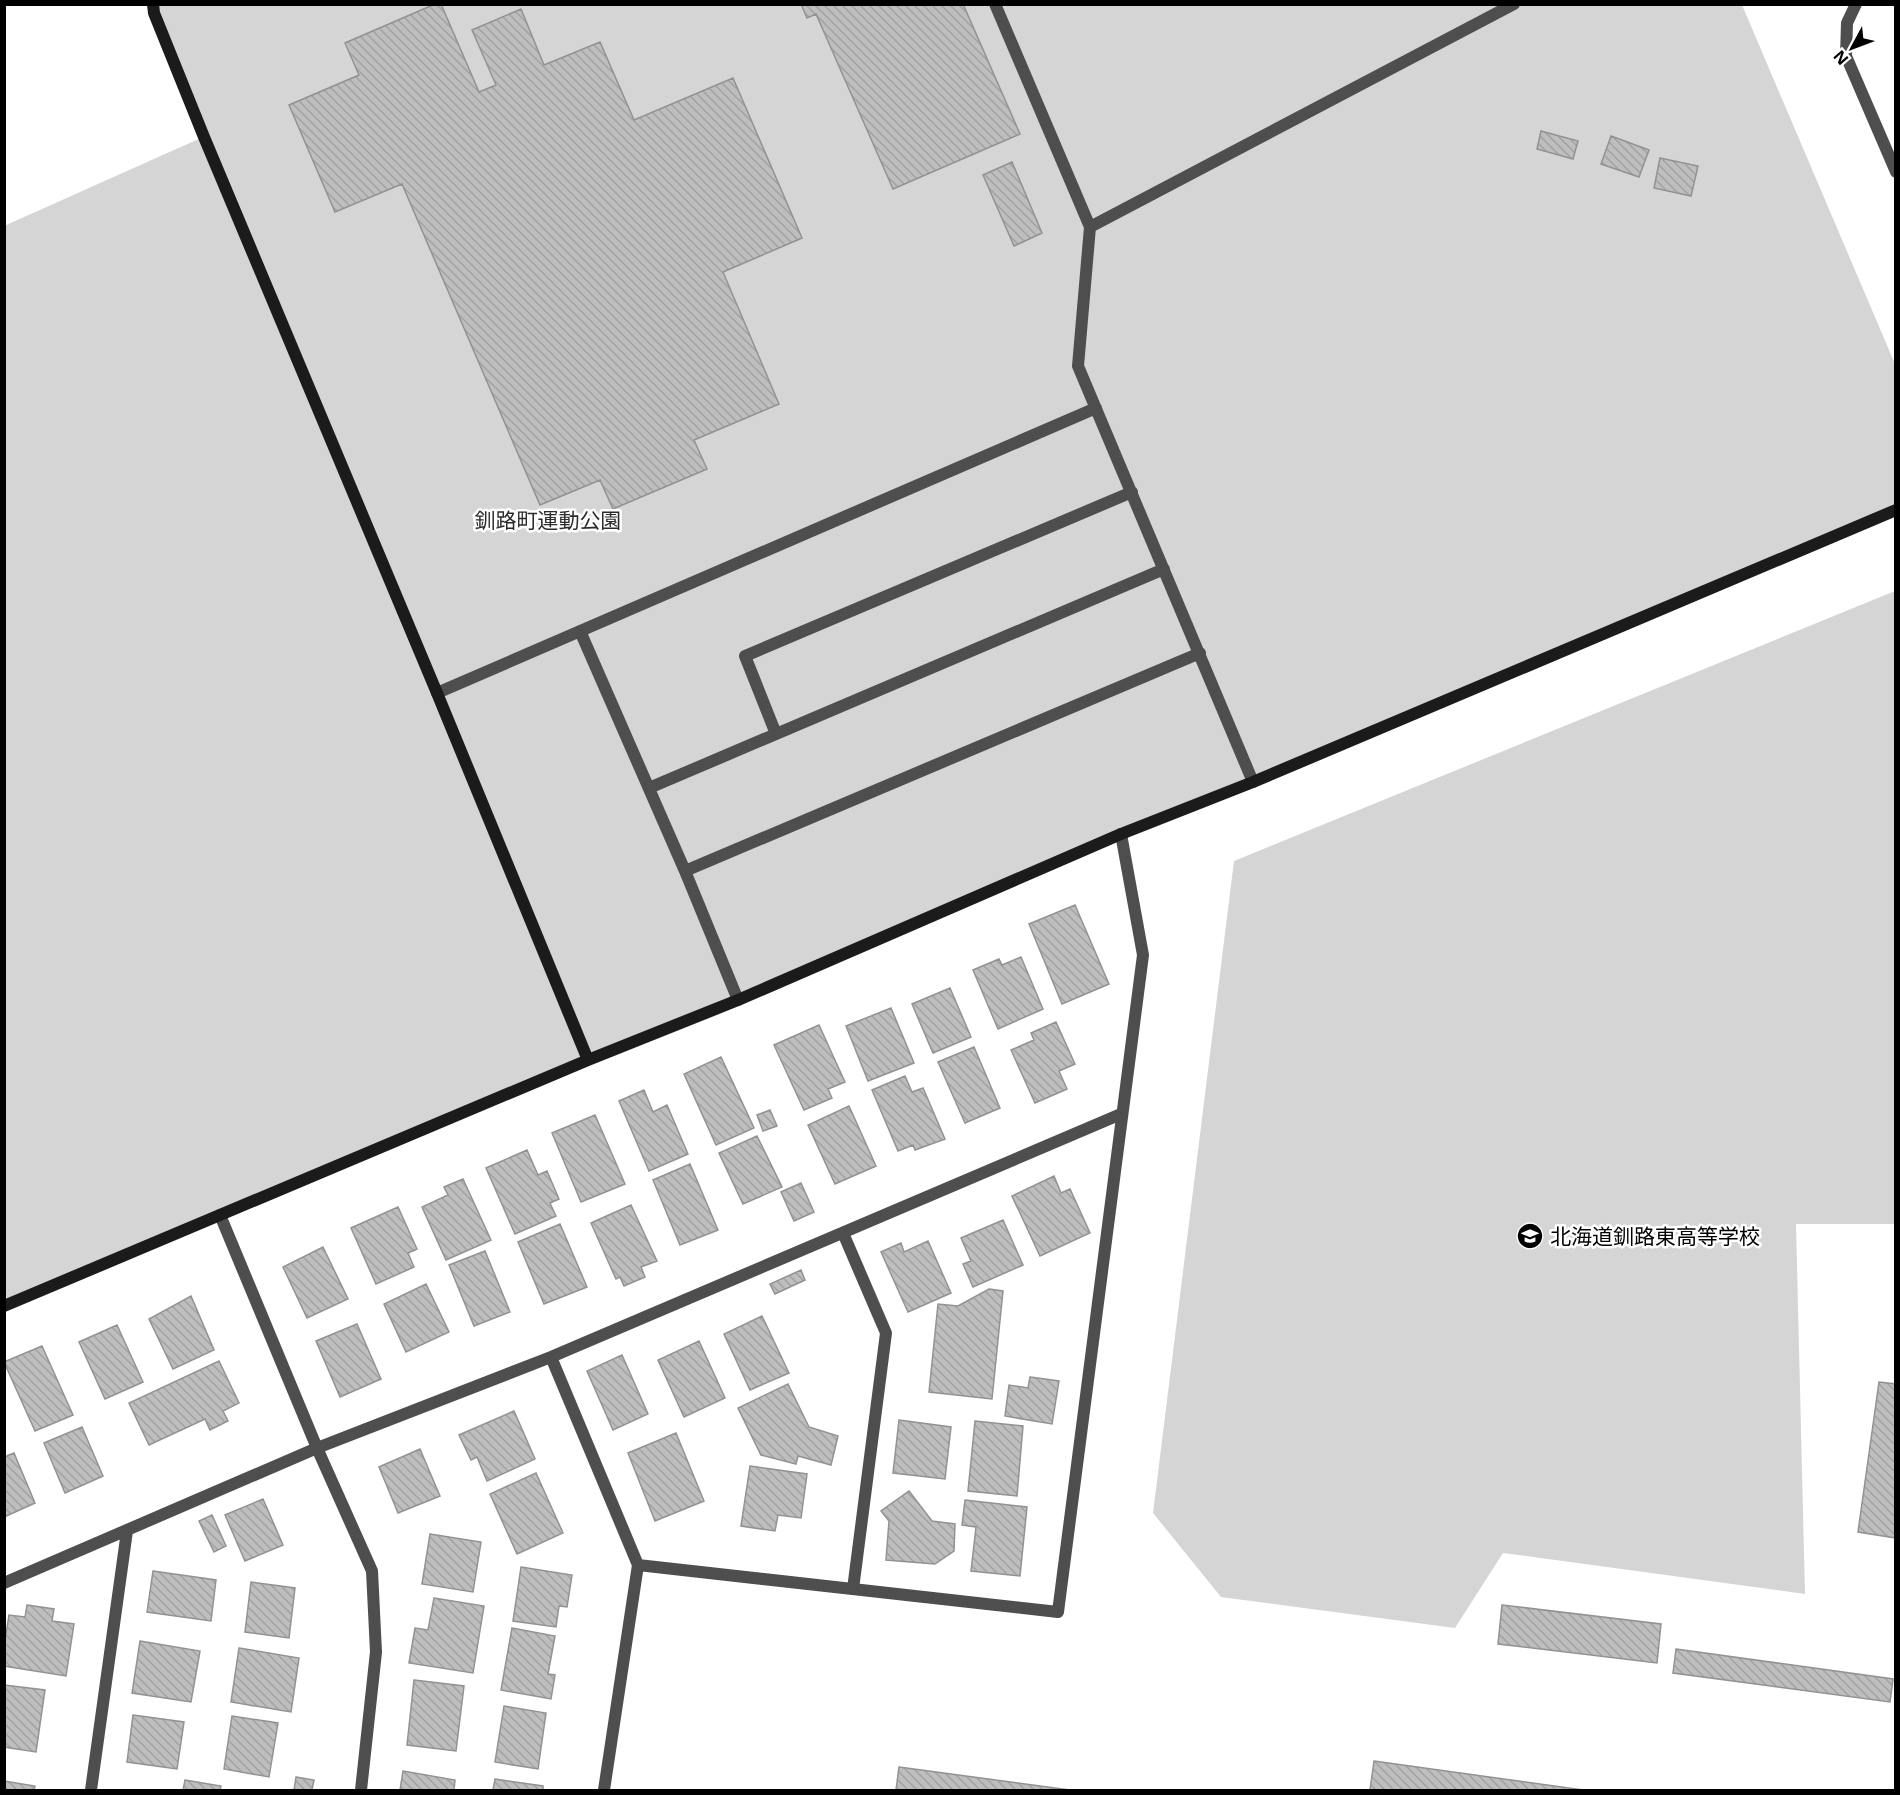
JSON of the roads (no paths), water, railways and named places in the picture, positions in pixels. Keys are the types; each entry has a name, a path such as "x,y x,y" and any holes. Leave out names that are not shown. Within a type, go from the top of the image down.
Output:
{"street":[{"path":"153,4 154,13 204,137 588,1060"},
{"path":"995,4 1090,227 1078,366 1254,782"},
{"path":"1090,227 1514,4"},
{"path":"1856,4 1847,23 1846,56 1896,172"},
{"path":"437,693 1096,408"},
{"path":"776,734 745,656 1132,492"},
{"path":"4,1306 588,1060 738,1000 1121,834 1254,782 1896,510"},
{"path":"649,788 1164,569"},
{"path":"580,631 685,871 738,1000"},
{"path":"685,871 1200,652"},
{"path":"638,1565 1058,1612 1143,955 1121,834"},
{"path":"4,1583 317,1448 551,1357 1121,1114"},
{"path":"220,1215 317,1448 372,1571 376,1652 361,1791"},
{"path":"843,1233 886,1333 853,1589"},
{"path":"551,1357 638,1565 604,1791"},
{"path":"91,1791 128,1531"}],"place":[{"name":"北海道釧路東高等学校","path":"1530,1236"}],"park label":[{"name":"釧路町運動公園","path":"548,520"}]}
